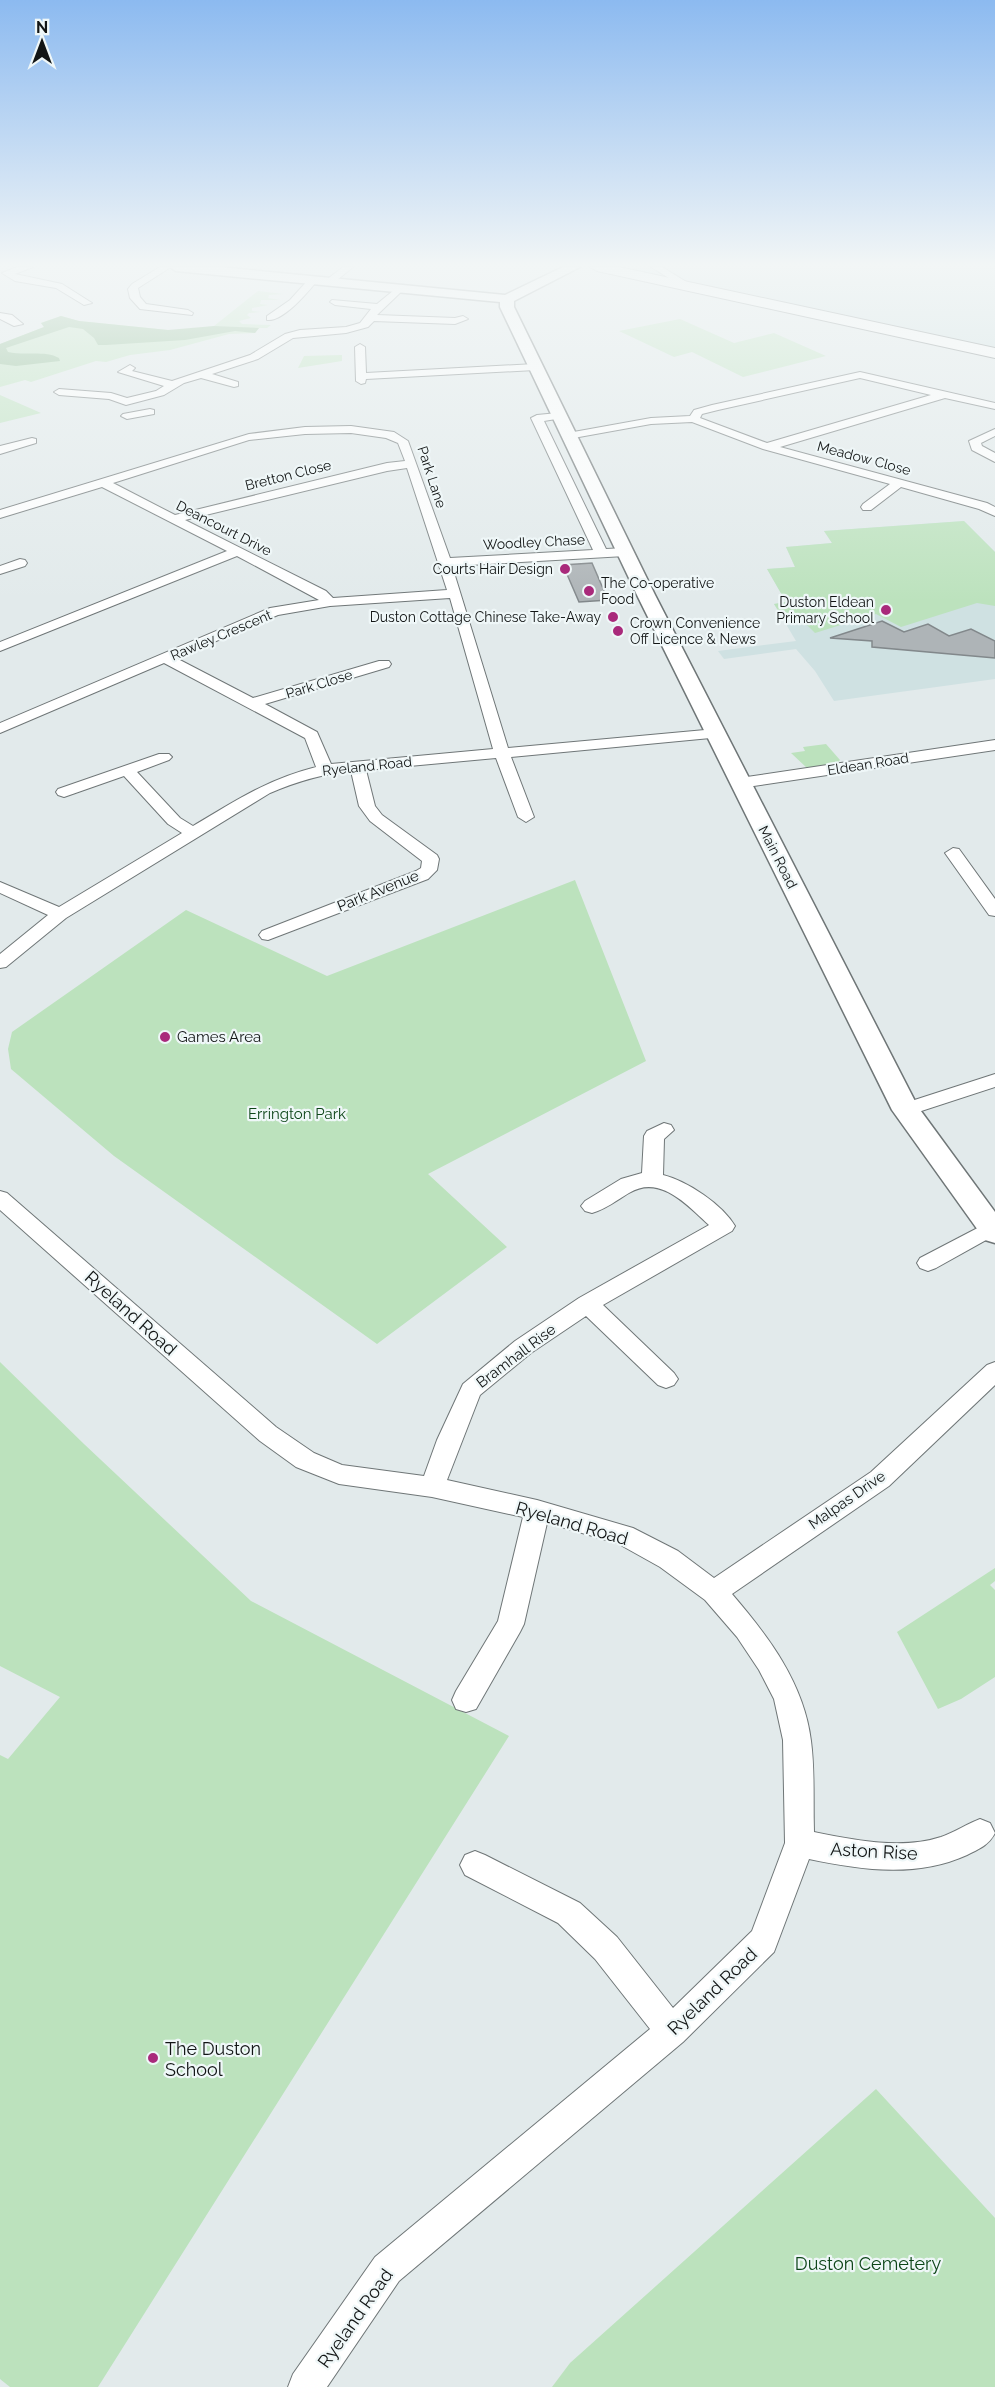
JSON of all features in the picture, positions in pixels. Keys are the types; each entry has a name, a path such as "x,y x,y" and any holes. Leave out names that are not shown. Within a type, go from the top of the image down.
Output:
{"street":[{"path":"149,378 174,385"},
{"path":"126,402 159,393 190,378"},
{"path":"215,378 234,384"},
{"name":"Main Road","path":"540,378 568,436 572,467 601,553"},
{"path":"568,436 651,421 693,419 698,412 716,407 841,378"},
{"path":"877,378 995,406"},
{"path":"66,395 111,396 126,402 139,414"},
{"path":"767,447 942,395"},
{"name":"Main Road","path":"558,416 537,418 572,467 625,552 906,1110 993,1231"},
{"name":"Meadow Close","path":"693,419 767,447 983,506 995,512"},
{"name":"Park Lane","path":"0,514 242,439 313,430 351,430 390,436 404,442 445,562 502,753 526,817"},
{"path":"995,432 975,441 976,448 995,458"},
{"path":"0,450 31,440"},
{"name":"Bretton Close","path":"174,519 387,467 410,464"},
{"name":"Deancourt Drive","path":"103,483 321,594 330,602"},
{"path":"867,507 899,483"},
{"path":"0,647 236,552"},
{"name":"Woodley Chase","path":"445,562 625,552"},
{"path":"2,568 20,563"},
{"name":"Rawley Crescent","path":"0,728 167,659 275,611 330,602 455,594"},
{"path":"167,659 312,735 325,769"},
{"name":"Park Close","path":"254,703 384,664"},
{"name":"Ryeland Road","path":"0,963 60,914 264,790 289,779 325,769 716,734"},
{"name":"Eldean Road","path":"740,783 995,745"},
{"path":"64,792 164,757"},
{"name":"Park Avenue","path":"267,935 422,875 429,870 431,859 383,825 367,806 357,766"},
{"path":"127,770 174,820 193,833"},
{"path":"953,853 995,910"},
{"path":"0,887 60,914"},
{"path":"906,1110 995,1080"},
{"path":"592,1206 630,1184 652,1178 654,1136 664,1130"},
{"name":"Bramhall Rise","path":"432,1487 471,1390 523,1347 587,1304 724,1226 675,1184 652,1178"},
{"name":"Ryeland Road","path":"0,1198 268,1434 305,1460 339,1474 432,1487 537,1510 624,1535 669,1559 714,1592 747,1629 769,1662 787,1698 797,1740 800,1843 763,1941 672,2031 387,2269 306,2387"},
{"path":"928,1263 993,1231"},
{"path":"587,1304 666,1379"},
{"name":"Malpas Drive","path":"714,1592 880,1479 995,1371"},
{"path":"466,1700 511,1624 537,1510"},
{"name":"Aston Rise","path":"800,1843 857,1853 902,1856 936,1853 980,1833"},
{"path":"475,1865 569,1913 606,1948 672,2031"}],"shaded area":[{"name":"Duston Eldean Primary School","path":"964,521 995,552 995,679 834,701 815,671 796,649 724,659 718,651 796,641 774,604 786,602 767,569 795,567 786,547 832,543 824,531"}],"green space":[{"path":"0,378 42,378 31,382 25,380 0,387"},
{"path":"0,395 41,413 0,423"},
{"path":"964,521 995,552 995,606 977,603 901,627 876,614 815,633 797,615 781,615 774,604 786,602 767,569 795,567 786,547 832,543 824,531"},
{"path":"826,744 840,760 837,763 807,768 791,753 805,751 803,747"},
{"name":"Errington Park","path":"575,880 646,1061 428,1174 507,1247 377,1344 114,1156 11,1069 8,1049 12,1032 186,910 327,976"},
{"name":"The Duston School","path":"0,1362 251,1601 509,1736 98,2387 10,2387 0,2379 0,1755 8,1759 60,1697 0,1666"},
{"path":"995,1568 995,1581 990,1585 995,1590 995,1677 961,1699 938,1709 897,1632"},
{"name":"Duston Cemetery","path":"876,2089 995,2218 995,2387 552,2387 570,2363"}],"building":[{"path":"592,563 608,600 579,602 563,565"},
{"name":"Duston Eldean Primary School","path":"882,621 904,632 928,624 949,636 971,629 995,641 995,658 872,647 872,641 830,638"}],"place":[{"name":"Courts Hair Design","path":"565,569"},
{"name":"The Co-operative Food","path":"589,591"},
{"name":"Duston Eldean Primary School","path":"886,610"},
{"name":"Duston Cottage Chinese Take-Away","path":"613,617"},
{"name":"Crown Convenience Off Licence & News","path":"618,631"},
{"name":"Games Area","path":"165,1037"},
{"name":"The Duston School","path":"153,2058"}]}
